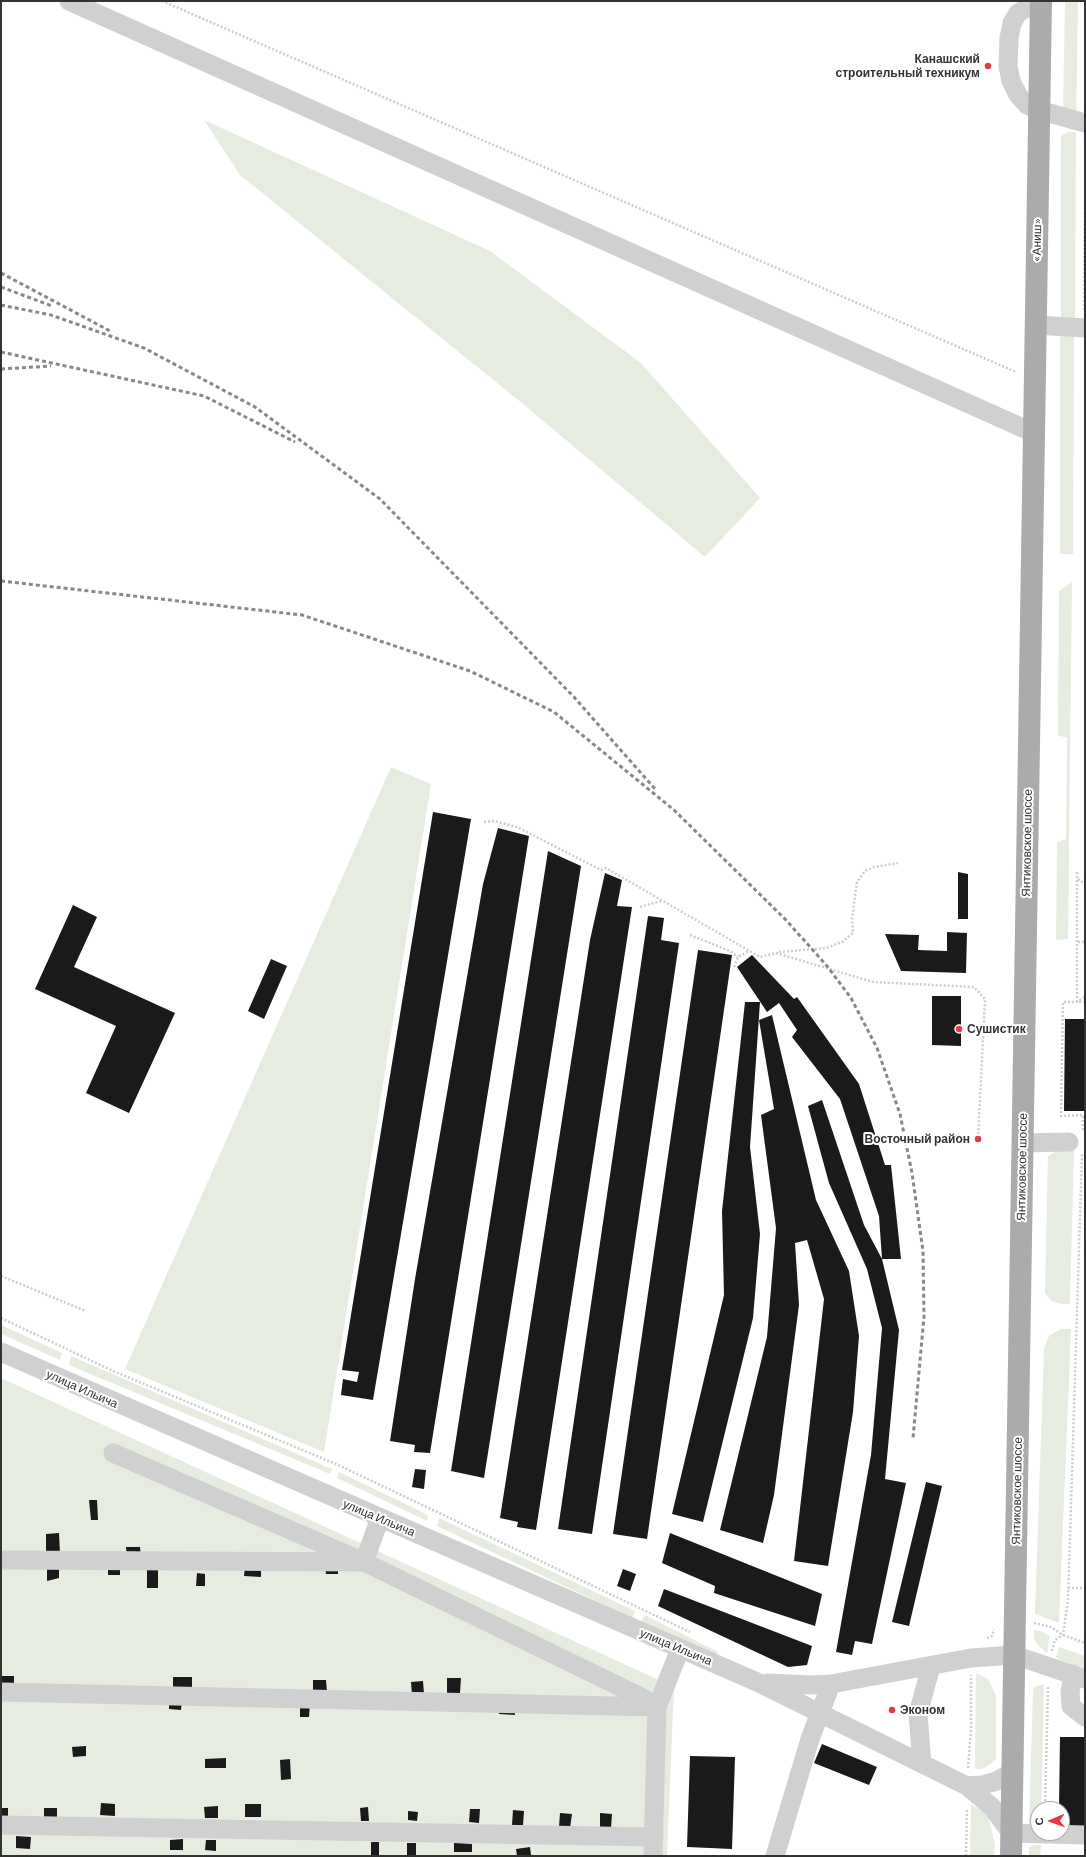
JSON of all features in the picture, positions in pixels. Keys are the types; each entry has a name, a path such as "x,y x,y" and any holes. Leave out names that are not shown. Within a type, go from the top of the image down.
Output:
{"main road":[{"name":"«Аниш»","path":"1033,478 1040,4"},
{"name":"Янтиковское шоссе","path":"1011,1856 1033,478"}],"street":[{"path":"69,1 1034,433"},
{"path":"1040,4 1029,7 1018,13 1012,23 1009,38 1008,66 1011,81 1018,95 1028,105 1039,110 1085,123"},
{"path":"1036,325 1085,328"},
{"path":"1022,1143 1078,1140"},
{"name":"улица Ильича","path":"1,1352 757,1682 967,1786 992,1807 1011,1832"},
{"path":"112,1454 364,1562 639,1696 657,1707"},
{"path":"364,1562 380,1518"},
{"path":"1,1560 364,1562"},
{"path":"654,1856 657,1707 680,1649"},
{"path":"1014,1655 1079,1676 1070,1692 1071,1706 1085,1717"},
{"name":"улица Ильича","path":"757,1682 784,1685 831,1684 971,1658 1014,1655"},
{"path":"922,1764 918,1714 931,1666"},
{"path":"775,1856 810,1739 821,1714 831,1684"},
{"path":"1,1692 657,1707"},
{"path":"967,1786 982,1785 997,1781 1012,1772"},
{"path":"1,1825 654,1837"},
{"path":"1011,1832 1085,1835"}],"path":[{"path":"162,1 1035,380"},
{"path":"1084,314 1085,199"},
{"path":"484,822 494,821 517,827 601,870 606,868 760,957 776,953 826,948 842,942 853,933 852,918 857,882 865,871 874,867 898,863"},
{"path":"1077,872 1077,1002"},
{"path":"1078,879 1085,884"},
{"path":"640,907 662,900"},
{"path":"690,935 730,951 738,956"},
{"path":"1078,942 1085,942"},
{"path":"734,967 738,956 750,951"},
{"path":"776,953 873,982 974,987 985,999 978,1139"},
{"path":"1077,1002 1085,997"},
{"path":"1063,1635 1068,1588 1078,1140 1084,1115 1061,1116 1063,1002 1085,1002"},
{"path":"1,1276 86,1311"},
{"path":"1,1318 113,1370 336,1464 692,1633"},
{"path":"1068,1588 1085,1588"},
{"path":"1034,1623 1051,1627 1063,1635 1085,1644"},
{"path":"1045,1801 1049,1666 1055,1640 1063,1635"},
{"path":"966,1856 967,1786 971,1731 971,1658"}],"shaded area":[{"path":"1065,1 1078,1 1076,116 1063,112"},
{"path":"204,120 490,251 641,363 760,498 705,557 528,408 240,175"},
{"path":"1068,132 1076,132 1075,319 1061,318 1061,136"},
{"path":"1074,330 1073,554 1060,554 1060,334"},
{"path":"1072,582 1068,939 1056,940 1057,842 1066,839 1067,738 1058,735 1059,591"},
{"path":"391,767 431,784 324,1452 125,1369"},
{"path":"1062,1148 1074,1149 1070,1304 1062,1304 1051,1301 1045,1293 1048,1156"},
{"path":"1,1325 62,1353 60,1360 1,1334"},
{"path":"1061,1329 1071,1329 1059,1623 1035,1614 1044,1349 1049,1336"},
{"path":"71,1356 332,1469 330,1474 69,1365"},
{"path":"1,1378 674,1687 667,1856 1,1856"},
{"path":"339,1472 428,1515 427,1521 337,1478"},
{"path":"439,1518 635,1611 632,1618 437,1526"},
{"path":"645,1615 718,1652 715,1656 641,1622"},
{"path":"1034,1630 1043,1632 1050,1636 1047,1653 1036,1643"},
{"path":"1059,1647 1085,1656 1085,1669 1060,1660 1056,1657"},
{"path":"976,1673 988,1679 996,1696 996,1759 983,1769 975,1769"},
{"path":"1044,1684 1041,1801 1030,1801 1030,1825 1029,1825 1034,1687"},
{"path":"971,1804 988,1814 995,1845 994,1856 970,1856"},
{"path":"1034,1845 1041,1845 1040,1856 1029,1856 1029,1848"}],"building":[{"path":"433,812 471,819 373,1400 341,1395 343,1379 357,1382 359,1372 342,1370"},
{"path":"498,828 529,836 430,1453 414,1452 415,1445 390,1441 415,1279 483,884"},
{"path":"548,851 581,866 484,1478 451,1471"},
{"path":"958,872 968,874 968,919 958,919"},
{"path":"605,873 622,880 617,906 632,907 536,1530 517,1527 518,1522 500,1518 590,940"},
{"path":"73,905 97,917 74,967 175,1013 129,1113 86,1093 116,1026 35,989"},
{"path":"648,916 664,918 661,940 679,943 592,1534 558,1529"},
{"path":"947,932 967,933 966,973 901,971 885,934 919,935 918,950 947,951"},
{"path":"698,950 732,955 647,1539 613,1534"},
{"path":"752,955 794,999 797,997 859,1084 885,1165 891,1165 901,1259 882,1259 879,1216 840,1099 792,1037 797,1030 779,1003 767,1012 737,967"},
{"path":"271,959 287,966 264,1019 248,1011"},
{"path":"932,996 961,996 961,1046 932,1045"},
{"path":"745,1002 760,1002 750,1147 760,1234 753,1318 703,1522 672,1514 724,1295 722,1211"},
{"path":"772,1015 816,1200 849,1271 859,1336 853,1412 828,1566 794,1561 824,1299 807,1240 795,1243 799,1305 774,1495 763,1543 720,1530 767,1337 776,1228 761,1115 774,1109 759,1020"},
{"path":"1065,1019 1085,1019 1085,1111 1064,1111"},
{"path":"822,1100 864,1225 882,1259 899,1330 885,1479 906,1483 872,1644 855,1641 852,1655 836,1652 871,1455 882,1328 867,1269 829,1183 808,1106"},
{"path":"415,1469 426,1470 424,1489 412,1487"},
{"path":"926,1482 942,1486 909,1626 892,1622"},
{"path":"89,1500 97,1500 98,1520 91,1520"},
{"path":"59,1533 60,1554 46,1554 46,1534"},
{"path":"670,1533 822,1594 815,1626 714,1593 715,1586 662,1563"},
{"path":"126,1547 140,1547 141,1557 127,1557"},
{"path":"120,1566 120,1575 108,1575 108,1567"},
{"path":"245,1567 261,1567 261,1577 244,1576"},
{"path":"325,1567 338,1567 338,1574 326,1574"},
{"path":"47,1568 59,1569 59,1578 47,1581"},
{"path":"147,1569 158,1569 158,1588 147,1588"},
{"path":"623,1569 636,1574 630,1591 617,1586"},
{"path":"197,1573 205,1574 205,1586 196,1586"},
{"path":"664,1589 812,1646 807,1665 788,1667 658,1606"},
{"path":"1,1676 14,1676 14,1688 1,1688"},
{"path":"173,1677 192,1677 192,1690 173,1690"},
{"path":"447,1678 461,1678 460,1693 447,1693"},
{"path":"313,1680 326,1680 327,1692 313,1692"},
{"path":"423,1681 424,1694 412,1695 411,1682"},
{"path":"169,1700 182,1701 181,1710 169,1709"},
{"path":"300,1703 310,1703 309,1717 300,1717"},
{"path":"499,1706 515,1707 515,1715 499,1714"},
{"path":"1060,1737 1085,1737 1085,1827 1070,1827 1070,1801 1059,1801"},
{"path":"822,1744 877,1767 869,1785 814,1763"},
{"path":"86,1746 86,1756 73,1757 72,1747"},
{"path":"690,1756 735,1757 732,1849 687,1847"},
{"path":"226,1758 226,1768 205,1768 205,1759"},
{"path":"290,1759 291,1779 281,1780 280,1760"},
{"path":"101,1803 115,1804 115,1816 100,1815"},
{"path":"245,1804 261,1804 261,1817 245,1817"},
{"path":"218,1806 218,1818 205,1818 204,1807"},
{"path":"368,1807 369,1821 361,1821 360,1808"},
{"path":"1,1808 8,1808 8,1821 1,1821"},
{"path":"44,1808 57,1808 57,1817 44,1817"},
{"path":"470,1809 480,1809 479,1823 469,1822"},
{"path":"513,1810 524,1811 523,1825 512,1825"},
{"path":"408,1811 418,1812 417,1821 408,1820"},
{"path":"560,1813 572,1814 570,1828 559,1827"},
{"path":"600,1813 612,1814 611,1828 600,1827"},
{"path":"16,1836 31,1837 30,1849 16,1848"},
{"path":"183,1839 183,1850 170,1850 170,1840"},
{"path":"206,1840 216,1840 216,1851 205,1850"},
{"path":"371,1842 379,1842 379,1856 371,1856"},
{"path":"407,1843 416,1843 416,1856 407,1856"},
{"path":"454,1843 472,1844 472,1852 454,1852"},
{"path":"530,1847 531,1855 517,1856 516,1849"}],"railway":[{"path":"1,273 110,331"},
{"path":"1,287 52,306"},
{"path":"1,305 51,315 144,348 255,407 380,499 574,697 656,790"},
{"path":"1,352 204,396 295,442"},
{"path":"1,369 51,366"},
{"path":"1,581 302,615 470,671 554,712 674,810 786,920 827,966 851,998 877,1048 900,1114 912,1173 923,1251 924,1317 913,1438"}],"place":[{"name":"Канашский строительный техникум","path":"988,66"},
{"name":"Сушистик","path":"959,1029"},
{"name":"Восточный район","path":"978,1139"},
{"name":"Эконом","path":"892,1710"}]}
